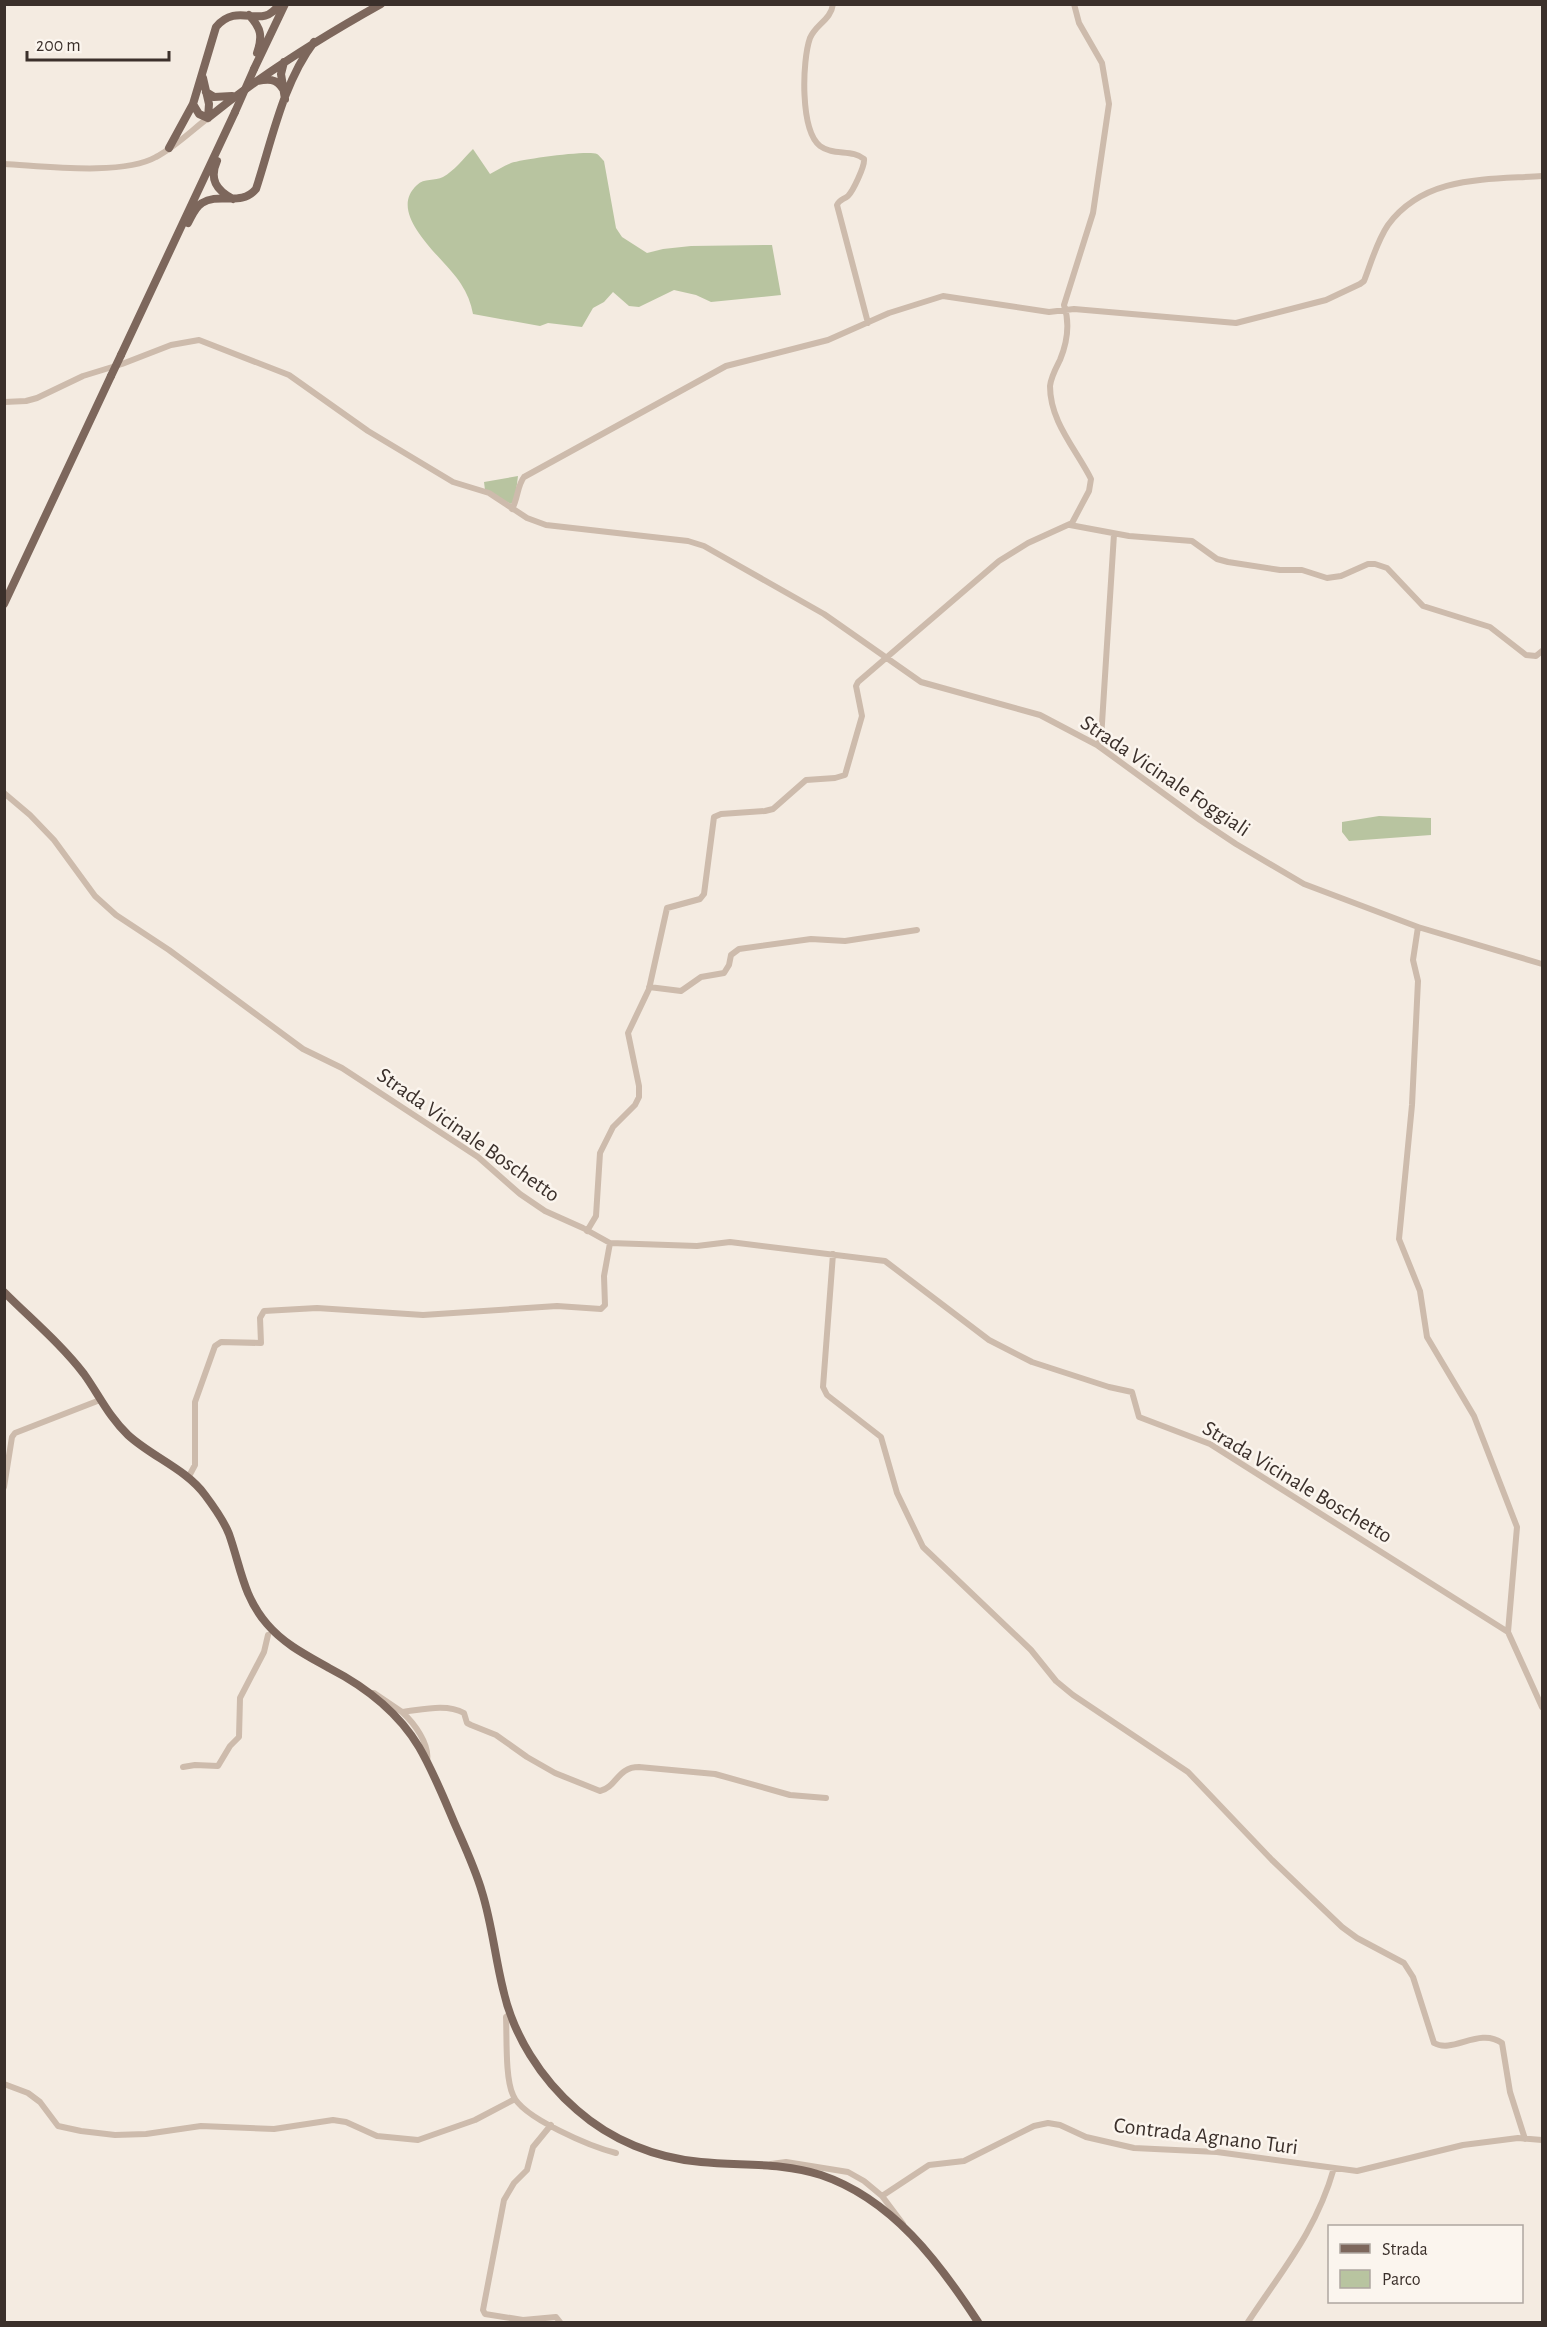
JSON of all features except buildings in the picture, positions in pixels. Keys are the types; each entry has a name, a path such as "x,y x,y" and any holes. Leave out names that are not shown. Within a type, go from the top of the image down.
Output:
{"main road":[{"path":"169,148 193,104 216,27 224,17 237,13 269,14 279,4"},
{"path":"4,604 285,4"},
{"path":"208,118 255,81 314,42 381,4"},
{"path":"249,15 260,29 262,40 255,68"},
{"path":"178,232 187,225 201,203 210,200 244,198 256,189 291,81 301,60 314,42"},
{"path":"284,62 290,71 291,81"},
{"path":"284,62 281,74 285,101"},
{"path":"203,73 209,104 208,118"},
{"path":"255,81 274,80 284,90"},
{"path":"206,92 214,97 223,98 237,95"},
{"path":"193,104 199,114 208,118"},
{"path":"224,137 213,177 216,187 234,200"},
{"path":"4,1292 77,1366 110,1416 139,1444 202,1490 228,1533 244,1586 265,1622 296,1650 370,1693 402,1724 427,1761 478,1880 510,2014 534,2061 554,2088 581,2114 615,2136 645,2150 701,2162 769,2164 819,2174 842,2183 885,2209 904,2227 924,2248 978,2322"}],"street":[{"path":"833,4 832,12 816,29 808,48 806,101 812,135 819,146 831,151 859,155 864,159 864,168 850,194 840,200 837,205 868,322"},
{"path":"587,1230 594,1223 596,1216 600,1153 613,1127 632,1108 639,1097 640,1092 628,1033 649,987 668,908 700,899 704,894 714,817 721,814 773,809 806,780 845,775 862,716 856,686 858,682 999,561 1028,543 1069,525 1092,484 1052,405 1051,379 1065,345 1066,297 1093,213 1109,104 1101,63 1079,23 1074,4"},
{"path":"4,164 72,168 129,166 144,163 169,148 208,118"},
{"path":"513,509 521,480 524,477 714,371 828,340 889,313 943,296 1041,311 1065,309 1236,323 1316,303 1364,281 1387,227 1400,211 1418,199 1452,183 1542,176"},
{"name":"Strada Vicinale Foggiali","path":"4,402 37,398 70,381 171,345 199,340 290,375 368,431 453,482 489,493 539,524 688,541 704,546 824,614 921,682 1040,715 1097,745 1227,838 1304,884 1418,927 1542,964"},
{"path":"1069,525 1114,534 1192,541 1217,559 1280,570 1302,570 1327,578 1341,576 1363,566 1375,564 1387,568 1416,600 1428,609 1490,627 1526,655 1536,656 1542,651"},
{"path":"1097,745 1101,739 1114,534"},
{"name":"Strada Vicinale Boschetto","path":"4,793 54,840 95,896 116,915 169,950 303,1049 342,1068 478,1157 533,1205 610,1243 697,1246 730,1242 885,1261 938,1299 988,1340 1032,1362 1109,1387 1132,1392 1138,1418 1210,1444 1508,1632"},
{"path":"1418,927 1413,960 1418,981 1412,1105 1399,1239 1420,1291 1427,1337 1474,1416 1517,1527 1508,1632 1542,1707"},
{"path":"649,987 684,990 701,977 724,973 732,955 739,949 811,939 845,941 917,930"},
{"path":"188,1478 195,1465 195,1402 215,1346 221,1342 261,1343 260,1318 264,1311 317,1308 423,1315 557,1306 601,1310 605,1305 604,1276 610,1243"},
{"path":"833,1254 823,1387 827,1395 881,1437 897,1493 923,1547 1031,1650 1056,1681 1188,1773 1272,1860 1342,1927 1357,1938 1404,1963 1413,1977 1434,2043 1442,2046 1493,2038 1502,2043 1510,2092 1525,2139"},
{"path":"4,1487 12,1437 15,1433 100,1400"},
{"path":"183,1767 218,1766 230,1746 239,1737 240,1698 264,1652 268,1635"},
{"path":"370,1693 385,1699 402,1712 420,1734 428,1755 427,1761"},
{"path":"402,1712 438,1708 457,1709 464,1713 467,1722 471,1725 496,1734 543,1766 600,1791 606,1789 630,1767 639,1767 715,1774 790,1795 826,1798"},
{"path":"510,2014 506,2017 510,2080 514,2099 526,2111 551,2125 591,2146 616,2153"},
{"path":"4,2084 28,2093 40,2102 58,2126 115,2135 147,2134 201,2126 274,2129 333,2120 346,2122 377,2136 418,2140 475,2120 514,2099"},
{"name":"Contrada Agnano Turi","path":"882,2196 929,2165 964,2161 1034,2126 1048,2123 1086,2137 1134,2148 1217,2152 1364,2170 1457,2146 1493,2140 1542,2140"},
{"path":"551,2125 532,2147 527,2169 509,2188 504,2200 483,2310 485,2314 500,2318 523,2320 553,2316 560,2322"},
{"path":"769,2164 786,2162 848,2172 864,2181 882,2196 904,2227"},
{"path":"1248,2322 1307,2235 1319,2212 1334,2168"}],"green space":[{"path":"473,149 490,174 511,163 528,159 569,154 597,154 604,161 616,228 622,237 647,253 691,246 772,245 781,295 711,302 696,295 674,290 639,307 629,306 613,292 604,302 593,308 582,327 548,323 540,326 473,314 463,287 422,237 408,210 409,197 417,185 447,174"},
{"path":"518,476 515,500 511,504 485,490 484,482"},
{"path":"1379,816 1431,818 1431,835 1349,841 1342,832 1342,822"}]}
